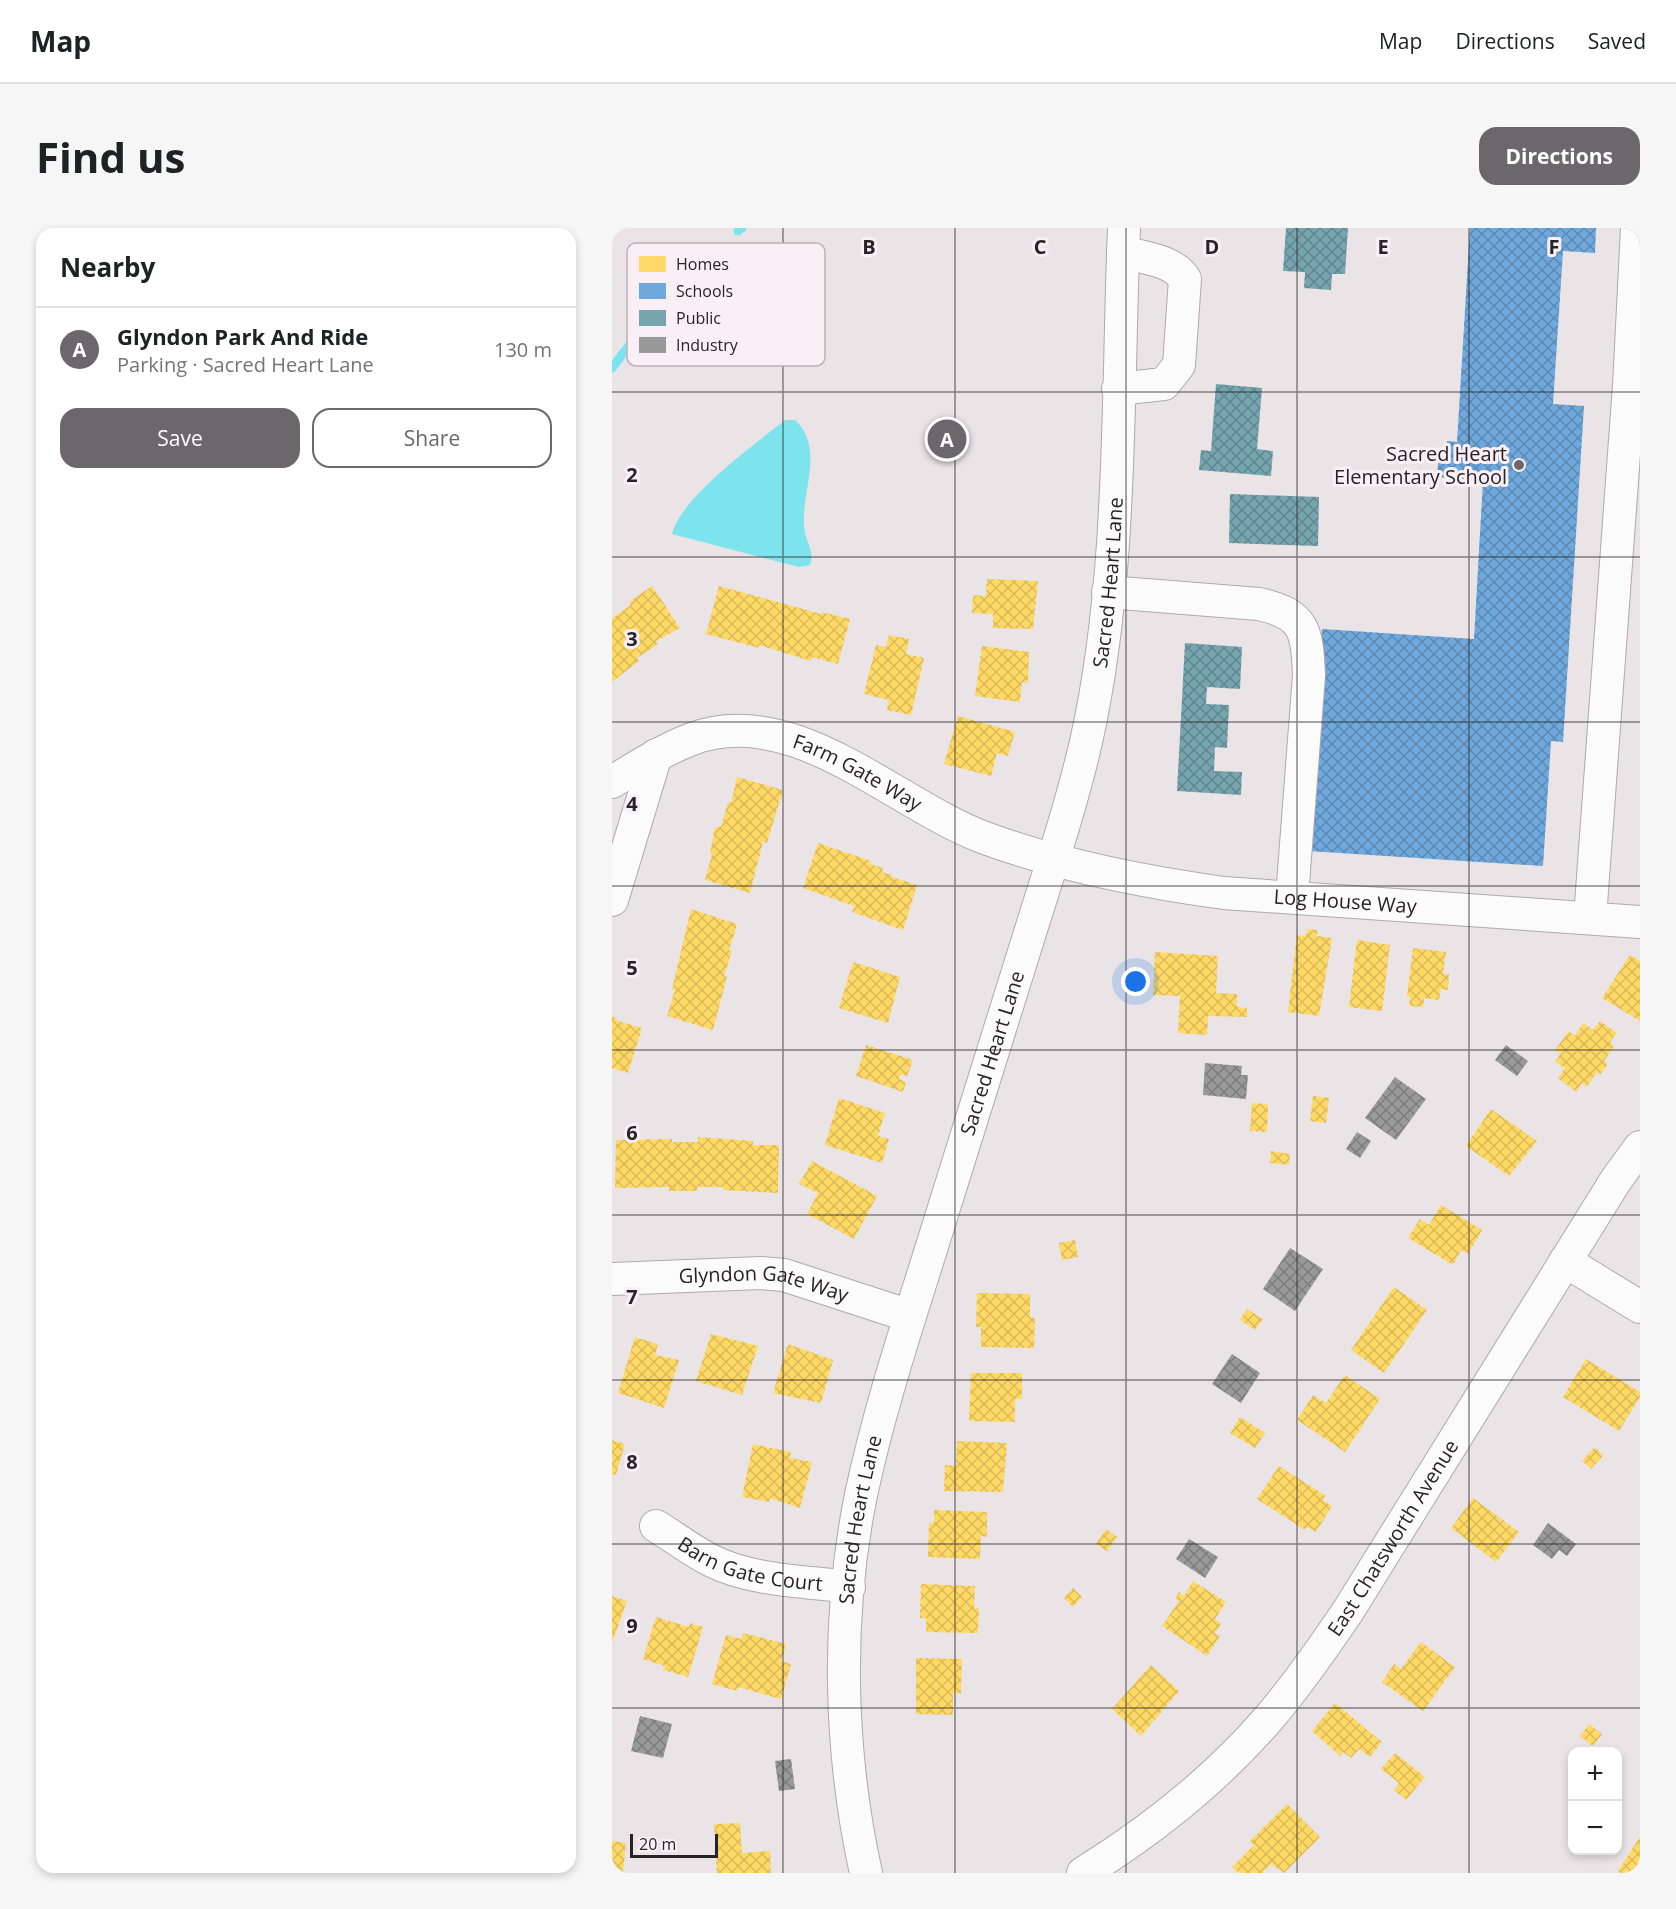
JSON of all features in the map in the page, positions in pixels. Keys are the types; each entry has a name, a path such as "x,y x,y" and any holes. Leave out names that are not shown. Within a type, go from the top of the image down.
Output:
{"street":[{"path":"1590,918 1629,386 1637,228"},
{"path":"1118,388 1164,384 1176,370 1179,365 1185,279 1179,270 1124,240"},
{"name":"Sacred Heart Lane","path":"866,1873 847,1754 844,1668 849,1587 861,1498 910,1316 1053,859 1085,745 1103,657 1124,240"},
{"path":"1108,592 1259,604 1282,609 1294,617 1301,627 1308,651 1309,675 1292,897"},
{"name":"Farm Gate Way","path":"612,782 656,755 694,738 723,732 752,731 789,738 826,753 942,820 986,838 1053,859"},
{"path":"612,900 656,755"},
{"name":"Log House Way","path":"1053,859 1171,885 1224,893 1640,922"},
{"name":"East Chatsworth Avenue","path":"1083,1873 1122,1850 1227,1761 1268,1719 1305,1673 1348,1611 1565,1261 1616,1180 1640,1147"},
{"path":"1565,1261 1640,1307"},
{"name":"Glyndon Gate Way","path":"612,1279 760,1273 784,1275 910,1316"},
{"name":"Barn Gate Court","path":"656,1526 711,1560 731,1569 757,1576 849,1587"}],"water":[{"path":"785,420 795,420 804,432 809,445 809,474 804,519 805,533 811,552 810,565 799,567 672,534 678,519 704,488 738,457"}],"building: Homes":[{"path":"987,579 1038,581 1033,629 993,628 993,614 972,613 973,595 986,596"},
{"path":"652,586 680,628 656,641 658,644 637,658 639,661 612,682 612,618 631,605 629,602"},
{"path":"719,586 821,614 822,612 850,619 838,664 812,657 811,661 759,645 759,648 706,634"},
{"path":"889,635 909,639 906,654 924,658 911,715 887,710 889,700 864,694 876,645 886,647"},
{"path":"982,646 1029,652 1028,683 1022,682 1020,702 975,696"},
{"path":"958,716 1015,732 1008,756 997,753 991,776 944,764"},
{"path":"737,777 783,790 767,843 763,842 750,893 705,880 712,854 710,853 715,827 721,827 728,802 731,803"},
{"path":"818,843 871,861 870,864 883,868 882,872 917,885 903,930 852,912 854,906 803,888"},
{"path":"691,909 737,924 724,976 727,977 713,1030 667,1016 675,990 672,989"},
{"path":"1307,929 1318,930 1317,936 1332,938 1319,1016 1288,1012 1297,935 1306,936"},
{"path":"1357,940 1390,945 1382,1011 1349,1007"},
{"path":"1413,948 1446,952 1443,974 1449,974 1448,990 1441,989 1439,1000 1424,998 1423,1007 1409,1006 1410,997 1407,996"},
{"path":"1155,952 1218,956 1216,993 1237,994 1237,1007 1247,1008 1247,1017 1208,1016 1207,1035 1178,1033 1180,996 1153,995"},
{"path":"1630,955 1640,961 1640,1021 1602,998"},
{"path":"853,962 900,977 888,1023 839,1008"},
{"path":"612,1015 618,1021 642,1028 628,1073 612,1068"},
{"path":"1600,1021 1617,1033 1610,1042 1614,1046 1604,1061 1608,1064 1600,1075 1597,1072 1587,1087 1582,1083 1576,1092 1558,1078 1565,1068 1555,1062 1561,1053 1555,1050 1569,1031 1575,1036 1583,1023 1593,1030"},
{"path":"866,1045 913,1060 907,1076 901,1074 899,1079 906,1082 903,1092 856,1076"},
{"path":"1313,1096 1329,1098 1326,1123 1310,1121"},
{"path":"839,1098 885,1113 878,1136 889,1139 882,1163 825,1145"},
{"path":"1252,1103 1268,1104 1267,1132 1250,1131"},
{"path":"1491,1109 1537,1141 1509,1176 1466,1146"},
{"path":"698,1137 753,1141 753,1145 779,1145 778,1193 723,1190 723,1187 697,1187 697,1191 669,1191 669,1187 615,1188 616,1140 672,1139 672,1142 698,1142"},
{"path":"1271,1151 1290,1154 1289,1165 1270,1163"},
{"path":"812,1161 877,1196 854,1239 807,1214 818,1193 799,1184"},
{"path":"1441,1205 1482,1230 1468,1254 1461,1250 1453,1265 1408,1238 1420,1219 1429,1225"},
{"path":"1075,1240 1078,1257 1062,1260 1059,1243"},
{"path":"1394,1287 1427,1310 1384,1373 1351,1350"},
{"path":"977,1293 1030,1294 1030,1317 1035,1318 1034,1348 981,1347 981,1327 976,1327"},
{"path":"1247,1309 1263,1319 1255,1330 1240,1320"},
{"path":"711,1334 758,1346 742,1395 696,1381"},
{"path":"635,1337 658,1344 655,1355 679,1360 664,1408 618,1393"},
{"path":"788,1344 833,1360 821,1403 773,1393"},
{"path":"1586,1359 1640,1392 1640,1397 1619,1431 1563,1397"},
{"path":"971,1373 1022,1373 1022,1399 1015,1399 1015,1422 969,1421"},
{"path":"1345,1375 1380,1399 1345,1452 1297,1420 1313,1395 1326,1403"},
{"path":"1240,1417 1265,1433 1255,1448 1230,1433"},
{"path":"612,1440 625,1444 616,1475 612,1474"},
{"path":"957,1441 1007,1443 1003,1492 944,1491 945,1465 956,1466"},
{"path":"753,1444 791,1452 790,1458 812,1462 800,1508 770,1498 769,1502 742,1497"},
{"path":"1595,1447 1603,1456 1591,1469 1582,1461"},
{"path":"1279,1466 1326,1496 1323,1500 1332,1506 1316,1532 1307,1527 1305,1530 1257,1499"},
{"path":"1473,1498 1519,1532 1496,1562 1451,1528"},
{"path":"934,1510 987,1512 987,1537 981,1536 980,1559 928,1557 929,1523 934,1523"},
{"path":"1106,1529 1117,1537 1107,1551 1096,1544"},
{"path":"1193,1581 1226,1602 1215,1619 1221,1624 1215,1633 1220,1636 1207,1656 1162,1626 1179,1601 1175,1599 1179,1592 1184,1596"},
{"path":"921,1584 975,1586 974,1608 979,1608 978,1633 926,1632 926,1618 920,1618"},
{"path":"1073,1588 1082,1597 1073,1607 1064,1598"},
{"path":"612,1596 627,1601 612,1643"},
{"path":"656,1617 689,1627 690,1623 703,1627 688,1677 663,1670 665,1666 643,1659"},
{"path":"743,1633 786,1644 781,1661 791,1664 781,1699 738,1687 737,1691 712,1684 726,1635 741,1639"},
{"path":"1421,1642 1455,1667 1423,1711 1382,1682 1394,1664 1401,1669"},
{"path":"916,1658 962,1659 961,1693 953,1693 953,1715 916,1714"},
{"path":"1151,1665 1179,1691 1141,1736 1112,1709"},
{"path":"1335,1703 1382,1742 1370,1757 1359,1749 1351,1758 1343,1752 1340,1756 1312,1731"},
{"path":"1589,1724 1602,1734 1593,1746 1580,1736"},
{"path":"1395,1753 1425,1777 1406,1800 1394,1790 1399,1783 1381,1769"},
{"path":"1287,1804 1320,1837 1284,1873 1271,1864 1262,1873 1239,1873 1232,1867 1254,1845 1250,1841"},
{"path":"740,1823 742,1853 770,1851 771,1873 717,1873 714,1824"},
{"path":"1640,1837 1640,1873 1621,1873 1618,1871"},
{"path":"612,1841 626,1843 623,1873 612,1873"}],"building: Schools":[{"path":"1470,228 1596,228 1595,253 1563,251 1553,404 1584,406 1563,742 1551,741 1543,866 1308,851 1322,629 1474,639 1483,480 1437,477 1439,453 1446,453 1447,441 1457,442"}],"building: Public":[{"path":"1286,228 1348,228 1345,274 1332,274 1331,290 1304,288 1305,272 1283,271"},
{"path":"1216,384 1262,388 1257,449 1273,451 1271,476 1199,470 1201,450 1211,451"},
{"path":"1230,494 1319,497 1318,546 1229,543"},
{"path":"1185,643 1242,647 1240,689 1207,687 1206,704 1229,705 1227,748 1215,747 1214,771 1242,772 1241,795 1177,791"}],"building: Industry":[{"path":"1506,1045 1528,1061 1517,1076 1495,1060"},
{"path":"1205,1063 1242,1066 1241,1075 1248,1075 1246,1099 1203,1095"},
{"path":"1395,1077 1426,1099 1396,1140 1365,1118"},
{"path":"1357,1132 1371,1141 1360,1158 1346,1149"},
{"path":"1290,1248 1323,1269 1295,1311 1263,1289"},
{"path":"1232,1354 1260,1373 1241,1403 1212,1384"},
{"path":"1548,1523 1576,1544 1567,1556 1559,1550 1552,1559 1533,1545"},
{"path":"1189,1539 1218,1557 1205,1578 1176,1559"},
{"path":"640,1716 672,1724 663,1758 631,1751"},
{"path":"791,1759 795,1789 779,1791 775,1761"}],"waterway":[{"path":"738,231 742,228"},
{"path":"612,368 627,348"}],"place":[{"name":"Glyndon Park And Ride","path":"947,439"},
{"name":"Sacred Heart Elementary School","path":"1519,465"}]}
